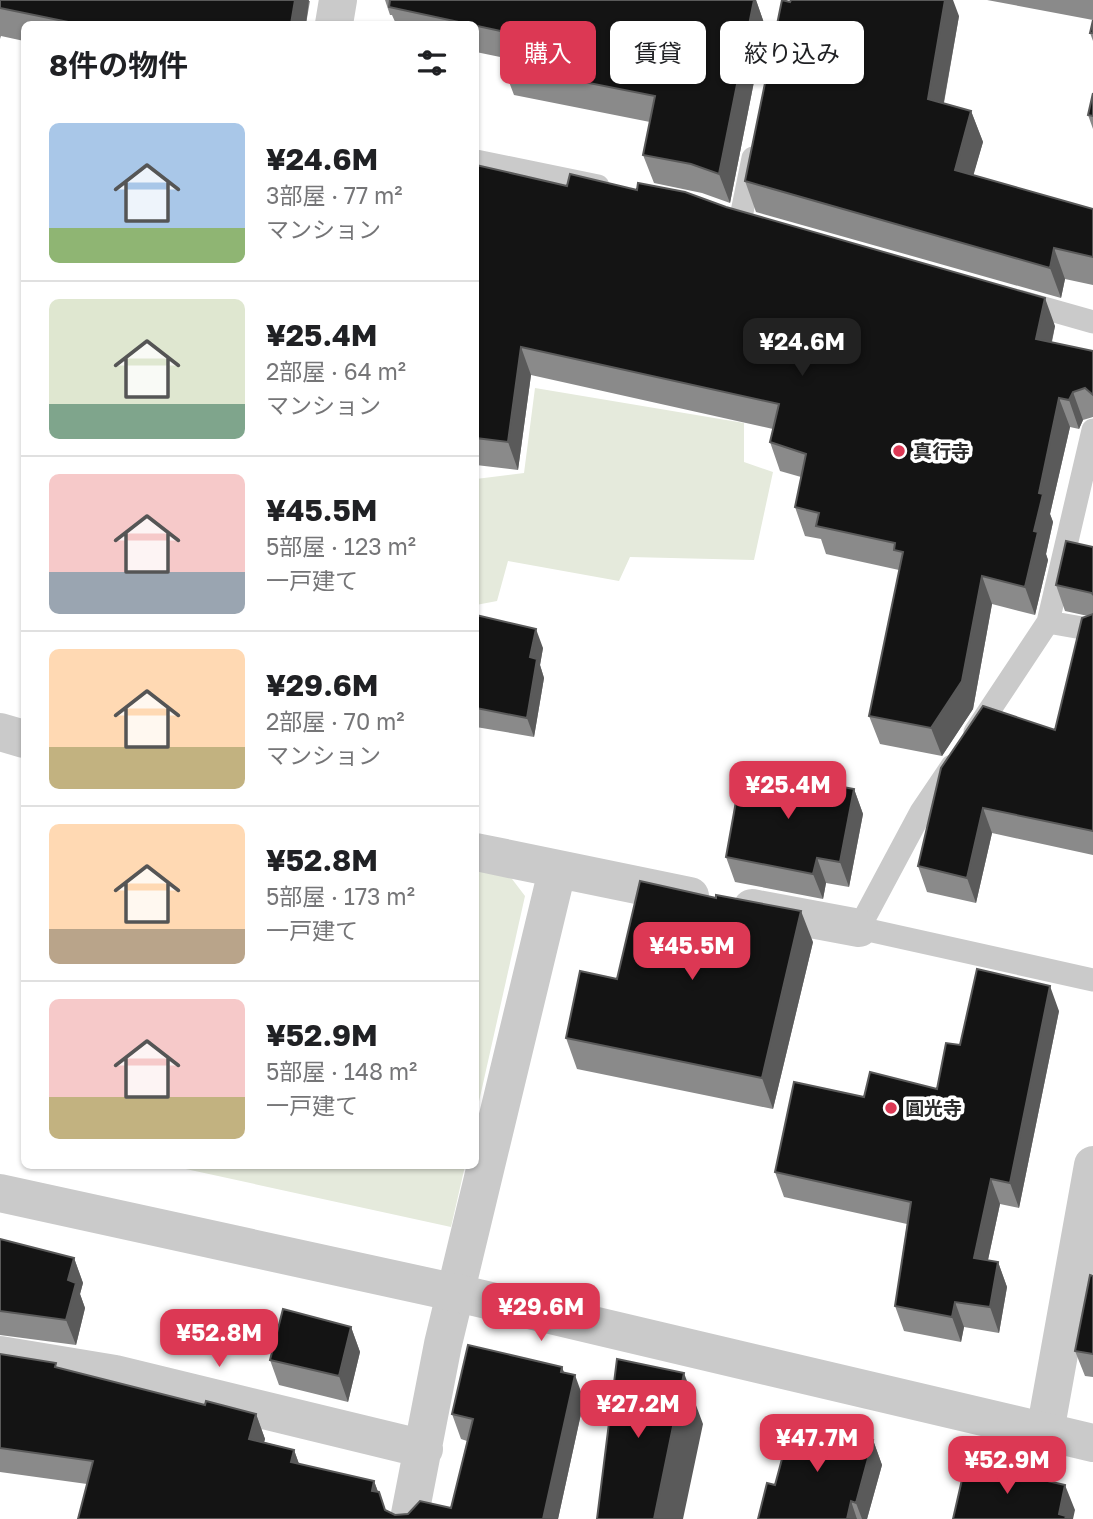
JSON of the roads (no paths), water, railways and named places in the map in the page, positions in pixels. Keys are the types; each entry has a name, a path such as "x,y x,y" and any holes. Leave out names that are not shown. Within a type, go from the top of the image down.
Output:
{"street":[{"path":"334,21 338,0"},
{"path":"0,732 21,738"},
{"path":"479,853 557,871 859,928"},
{"path":"409,1519 443,1344 557,871"},
{"path":"1045,1432 1093,1165"},
{"path":"0,1194 457,1293 1093,1443"},
{"path":"0,1355 116,1374 424,1449"}],"lane":[{"path":"758,131 730,218 766,229"},
{"path":"479,161 624,191"},
{"path":"1002,296 1093,321"},
{"path":"1093,430 1048,622 922,812 859,928 1093,980"},
{"path":"1048,622 1093,630"}],"place":[{"name":"真行寺","path":"899,451"},
{"name":"圓光寺","path":"891,1108"}]}
